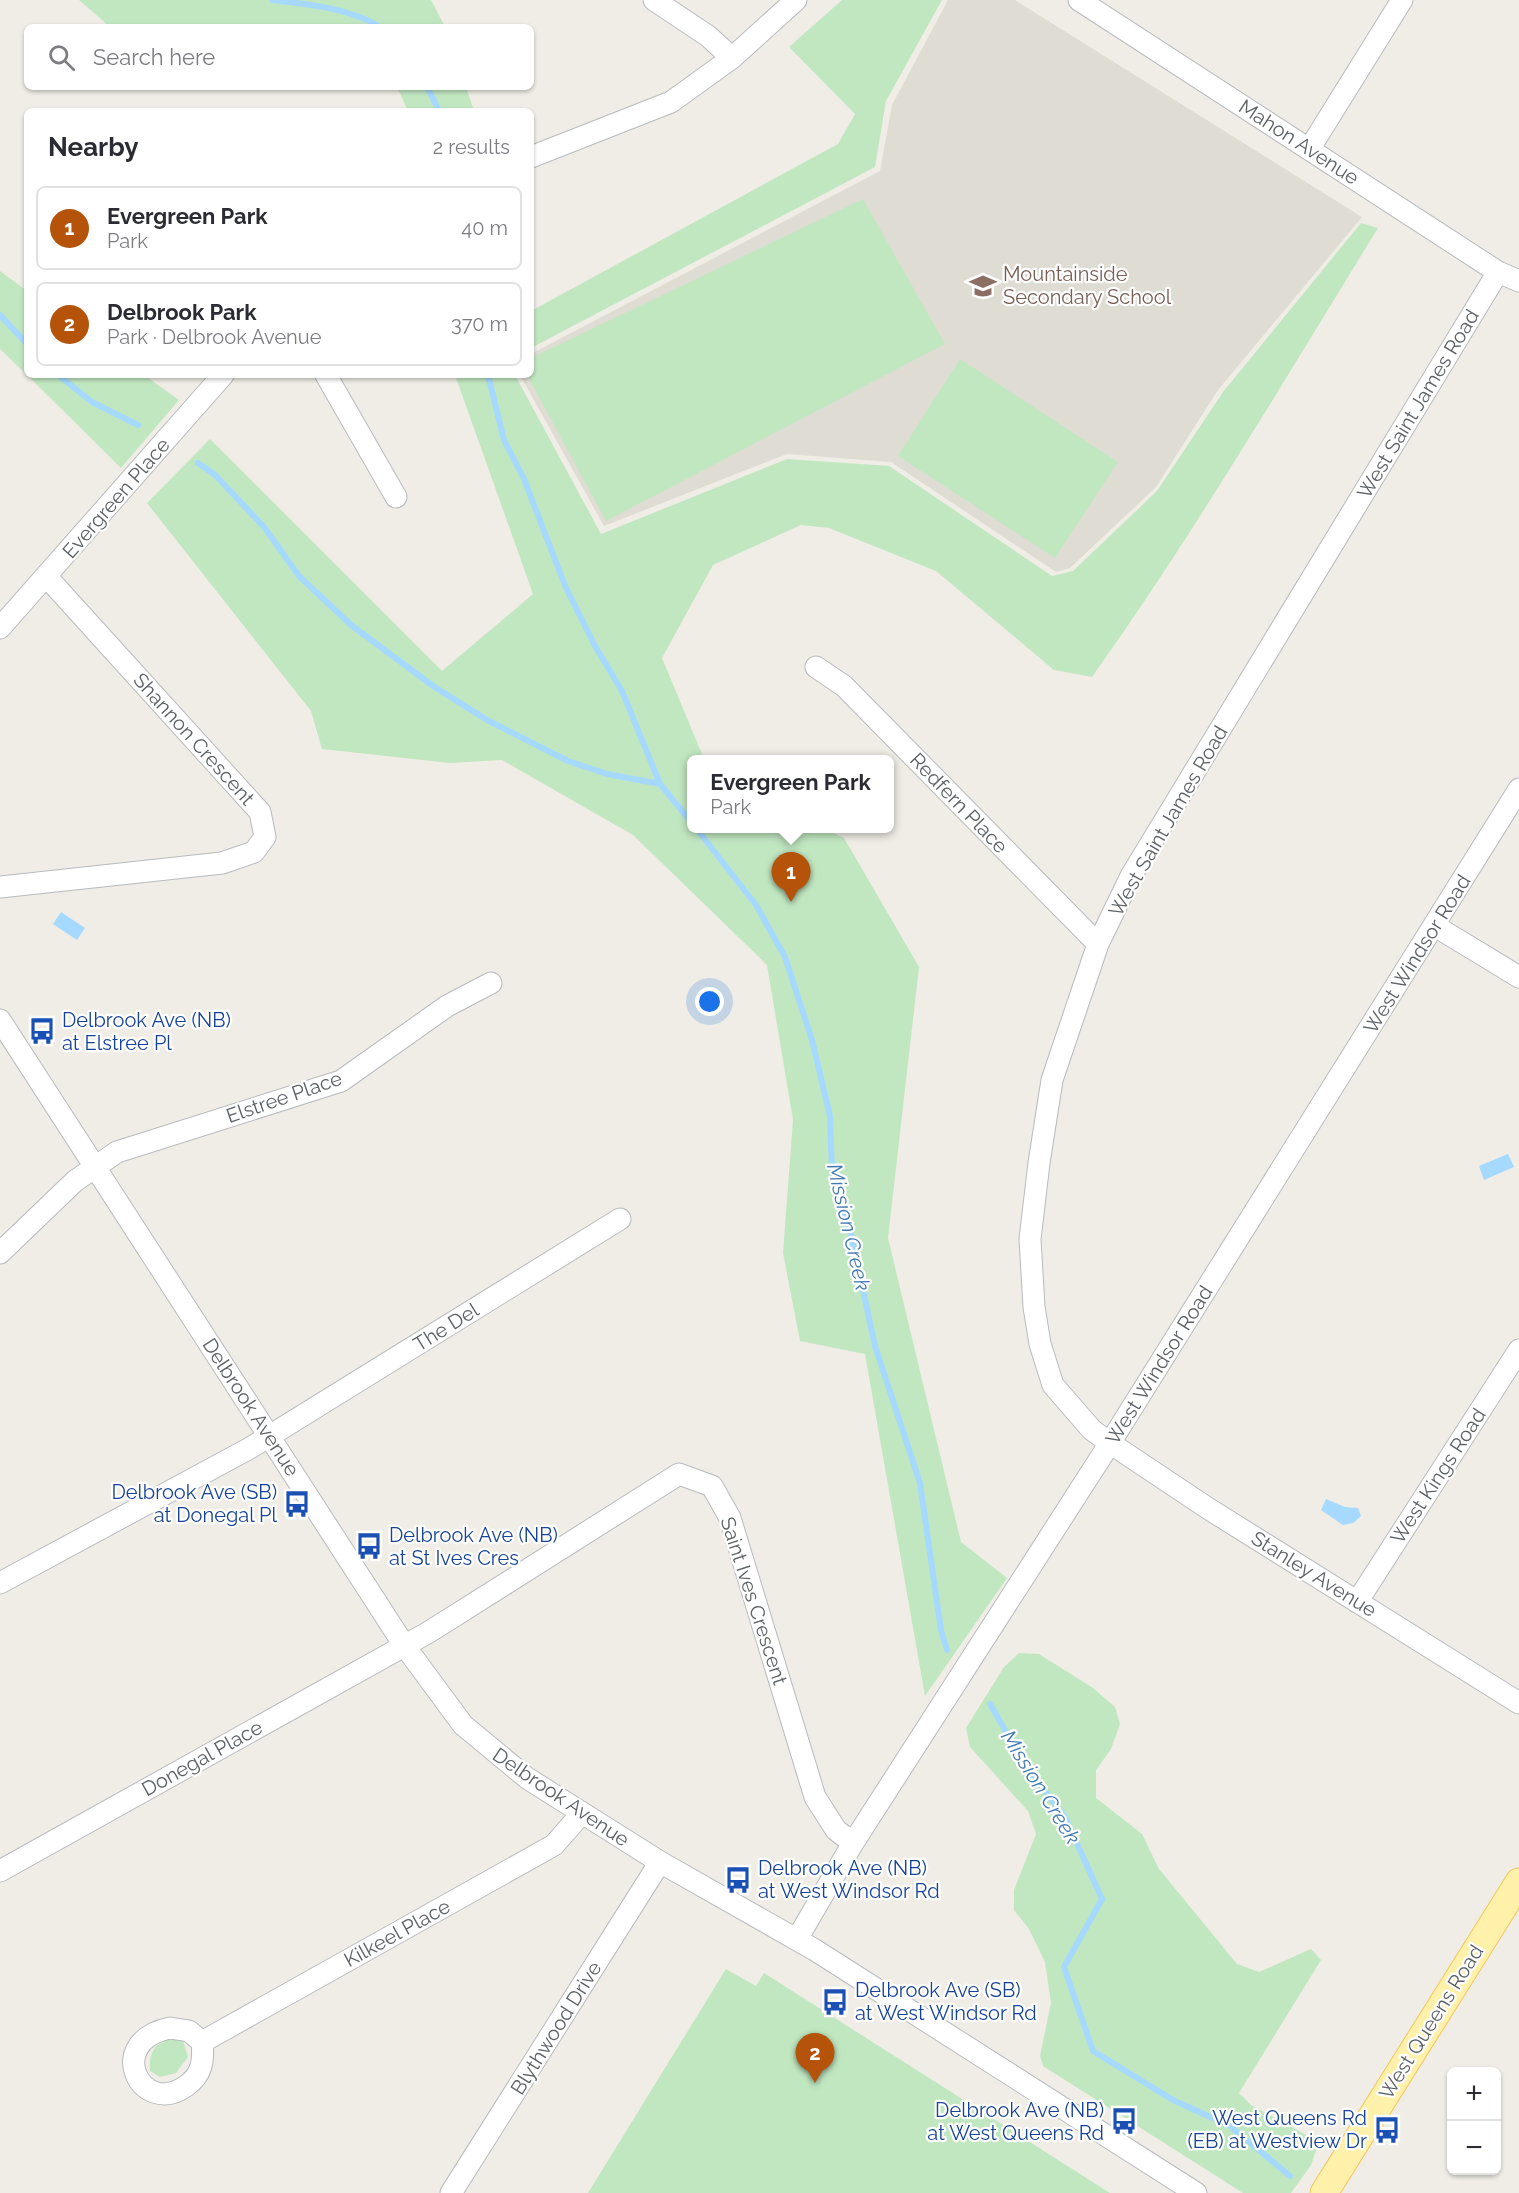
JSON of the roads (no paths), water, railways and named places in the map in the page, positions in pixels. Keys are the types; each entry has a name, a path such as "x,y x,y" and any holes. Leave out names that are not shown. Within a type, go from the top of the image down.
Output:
{"main road":[{"name":"West Queens Road","path":"1324,2193 1519,1882"}],"street":[{"path":"654,0 708,36 732,58"},
{"path":"534,156 671,102 732,58 796,0"},
{"name":"Mahon Avenue","path":"1079,0 1498,272 1519,281"},
{"path":"1310,148 1402,0"},
{"name":"West Saint James Road","path":"1110,1443 1092,1430 1053,1384 1040,1344 1034,1307 1030,1239 1052,1080 1098,944 1131,876 1498,272"},
{"name":"Evergreen Place","path":"2,620 46,576 220,378"},
{"path":"328,378 396,497"},
{"name":"Shannon Crescent","path":"0,887 222,863 254,852 265,837 260,812 46,576"},
{"name":"Redfern Place","path":"816,667 844,686 1098,944"},
{"name":"West Windsor Road","path":"797,1940 853,1843 1110,1443 1519,789"},
{"path":"1435,926 1519,977"},
{"name":"Elstree Place","path":"0,1253 95,1165 117,1152 341,1081 447,1006 491,983"},
{"name":"Delbrook Avenue","path":"0,1020 404,1645 463,1725 527,1778 660,1863 797,1940 1196,2193"},
{"name":"The Del","path":"271,1436 621,1219"},
{"name":"West Kings Road","path":"1357,1602 1519,1350"},
{"path":"0,1583 271,1436"},
{"name":"Stanley Avenue","path":"1110,1443 1519,1703"},
{"name":"Saint Ives Crescent","path":"404,1645 679,1474 699,1479 712,1486 730,1518 815,1797 836,1830 853,1843"},
{"name":"Donegal Place","path":"0,1871 404,1645"},
{"name":"Kilkeel Place","path":"202,2042 554,1845 582,1813"},
{"name":"Blythwood Drive","path":"451,2193 660,1863"}],"water":[{"path":"61,912 85,928 77,940 53,924"},
{"path":"1508,1154 1514,1167 1484,1180 1479,1166"},
{"path":"1326,1499 1345,1507 1358,1508 1361,1516 1353,1523 1343,1525 1321,1510"}],"waterway":[{"path":"272,0 341,11 374,24"},
{"path":"428,90 438,108"},
{"path":"0,315 24,341"},
{"path":"62,378 92,402 138,425"},
{"path":"489,378 504,440 524,479 566,588 595,646 622,691 660,784 687,817"},
{"path":"198,463 215,475 264,527 299,576 351,625 433,686 487,720 568,761 607,774 660,784"},
{"name":"Mission Creek","path":"700,833 756,905 785,957 812,1040 830,1116 832,1172 852,1239 875,1346 920,1483 941,1630 947,1650"},
{"name":"Mission Creek","path":"990,1704 1025,1765 1065,1817 1102,1899 1064,1967 1093,2051 1173,2100 1230,2126 1290,2176"}],"place":[{"name":"Mountainside Secondary School","path":"983,286"},
{"name":"Evergreen Park","path":"791,902"},
{"name":"Delbrook Ave (NB) at Elstree Pl","path":"42,1031"},
{"name":"Delbrook Ave (SB) at Donegal Pl","path":"297,1504"},
{"name":"Delbrook Ave (NB) at St Ives Cres","path":"369,1546"},
{"name":"Delbrook Ave (NB) at West Windsor Rd","path":"738,1880"},
{"name":"Delbrook Ave (SB) at West Windsor Rd","path":"835,2002"},
{"name":"Delbrook Park","path":"815,2083"},
{"name":"Delbrook Ave (NB) at West Queens Rd","path":"1124,2121"},
{"name":"West Queens Rd (EB) at Westview Dr","path":"1387,2130"}]}
